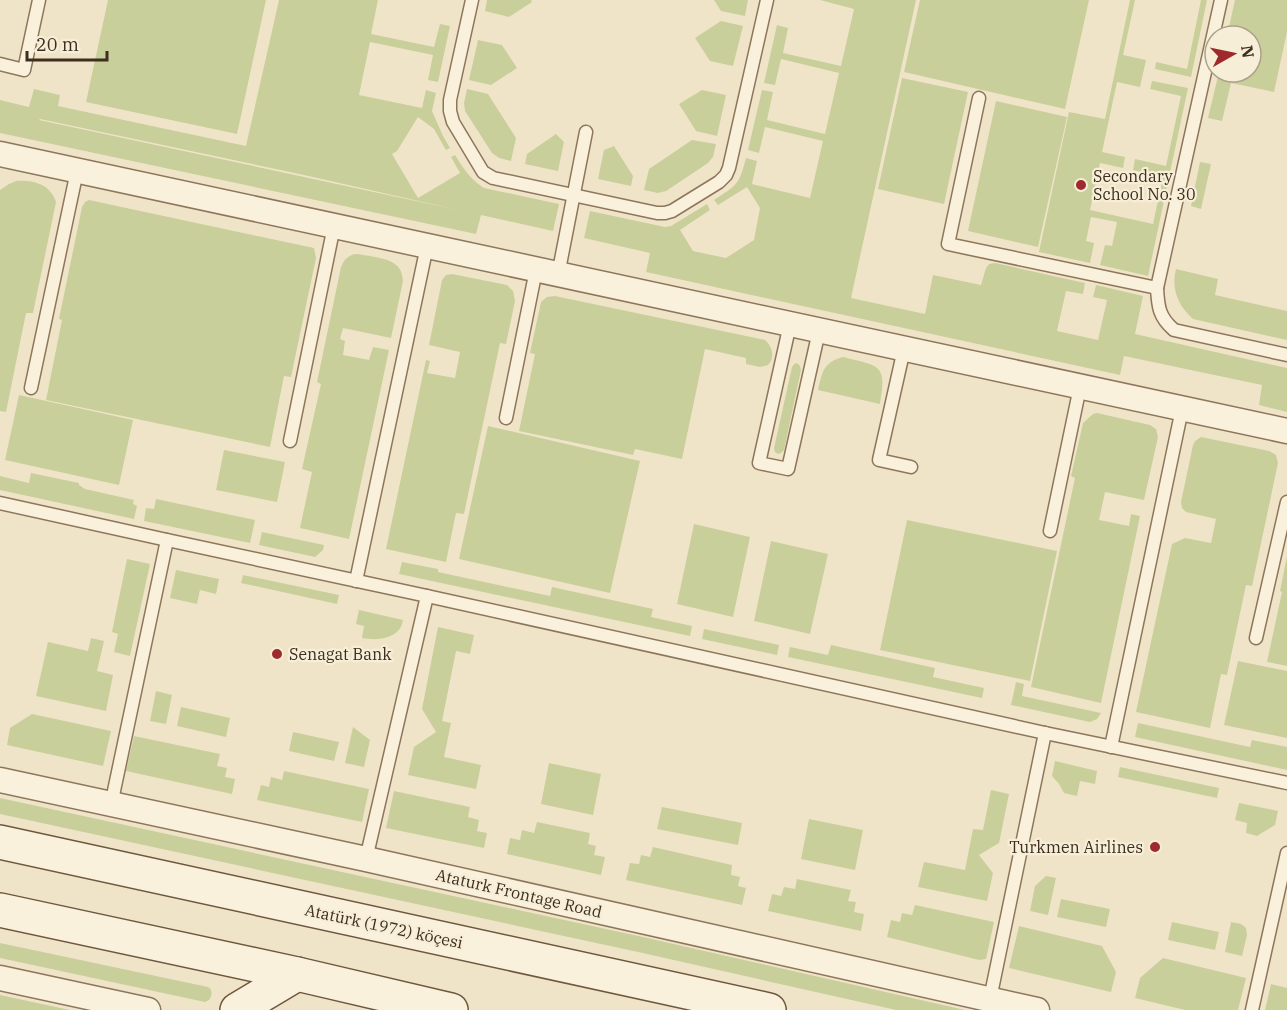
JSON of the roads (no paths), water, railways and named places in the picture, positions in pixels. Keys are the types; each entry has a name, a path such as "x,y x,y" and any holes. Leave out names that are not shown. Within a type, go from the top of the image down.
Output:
{"main road":[{"name":"Atatürk (1972) köçesi","path":"0,842 769,1010"},
{"path":"0,910 297,974 451,1010"},
{"path":"237,1010 297,974"}],"street":[{"path":"0,154 1287,431"},
{"name":"Ataturk Frontage Road","path":"0,780 366,859 1037,1010"},
{"path":"0,978 148,1010"}],"lane":[{"path":"0,64 24,70 39,0"},
{"path":"471,0 450,100 450,111 453,122 483,172 493,177 657,213 672,211 726,175 767,0"},
{"path":"1221,0 1158,288 1159,307 1162,317 1174,330 1287,355"},
{"path":"979,98 948,244 1158,288"},
{"path":"506,418 547,272 574,195 586,132"},
{"path":"31,388 77,171"},
{"path":"290,441 334,226"},
{"path":"356,581 427,246"},
{"path":"790,324 759,463 788,469 819,331"},
{"path":"904,349 879,460 911,467"},
{"path":"1050,531 1080,387"},
{"path":"1111,747 1182,409"},
{"path":"1256,638 1287,502"},
{"path":"0,503 1046,733 1287,783"},
{"path":"111,805 168,540"},
{"path":"366,859 427,596"},
{"path":"990,999 1046,733"},
{"path":"1252,1010 1287,853"}],"place":[{"name":"Secondary School No. 30","path":"1081,185"},
{"name":"Senagat Bank","path":"277,654"},
{"name":"Turkmen Airlines","path":"1155,847"}]}
